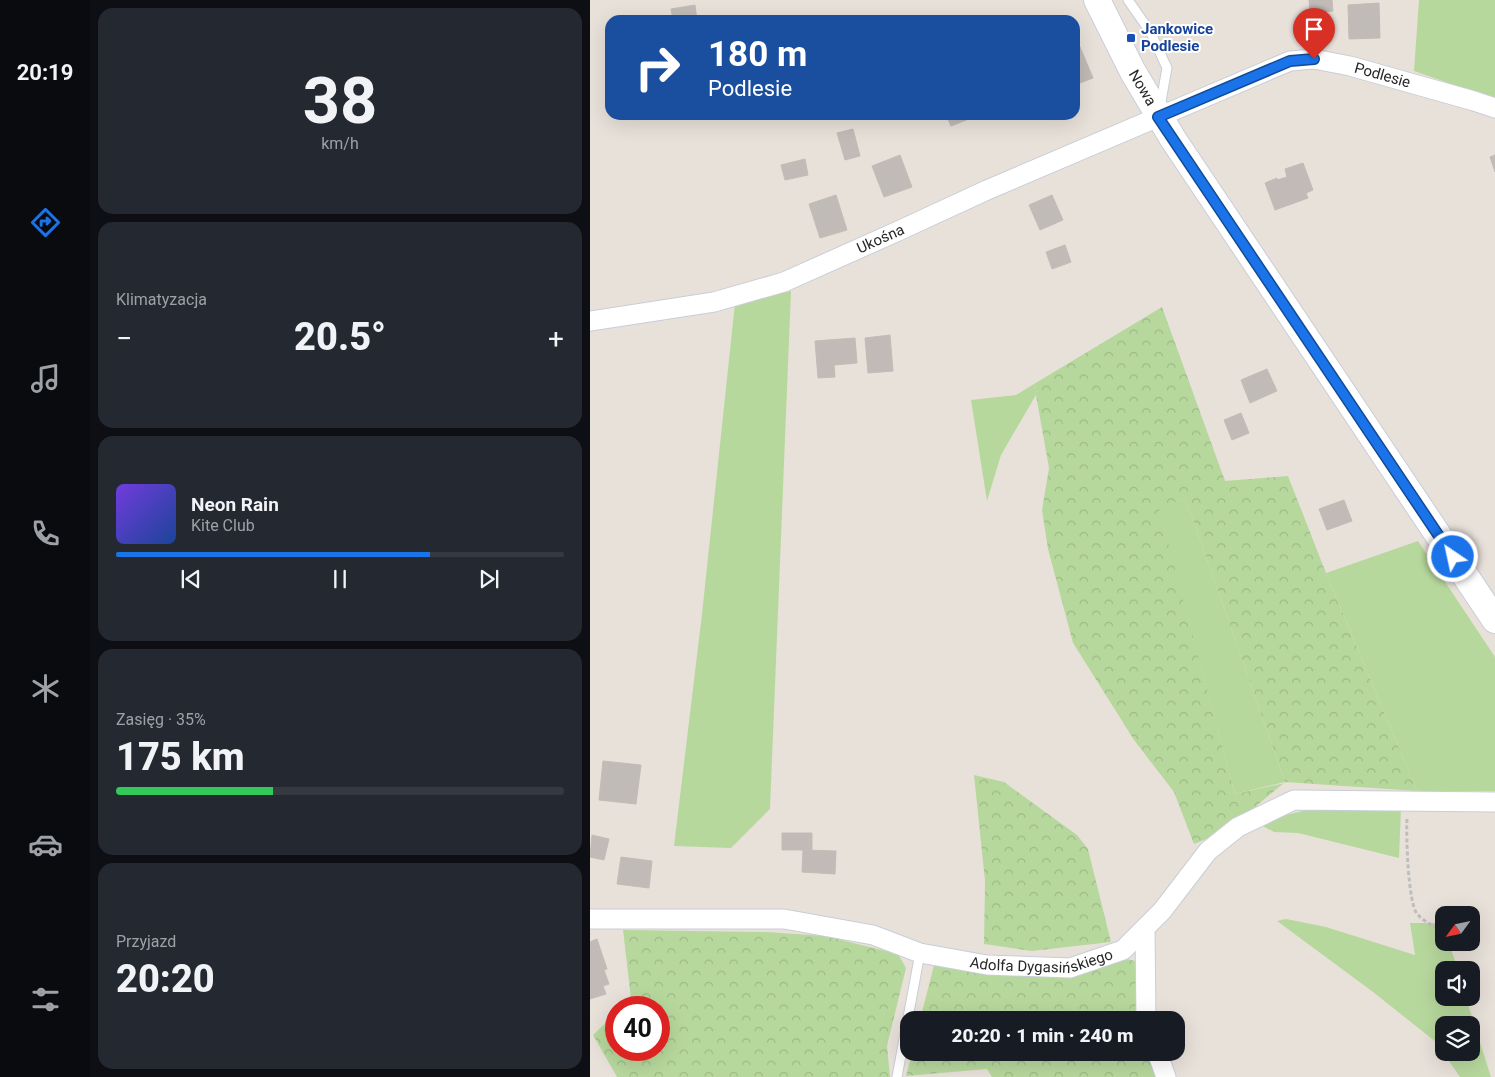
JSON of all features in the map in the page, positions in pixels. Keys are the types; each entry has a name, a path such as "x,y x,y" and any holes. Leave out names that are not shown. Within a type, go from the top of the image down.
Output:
{"street":[{"name":"Nowa","path":"1097,0 1158,117 1495,620"},
{"name":"Podlesie","path":"1158,117 1276,66 1290,61 1314,59 1350,66 1495,108"},
{"name":"Ukośna","path":"590,321 714,302 784,282 996,186 1158,117"},
{"name":"Adolfa Dygasińskiego","path":"590,919 784,919 873,936 920,953 987,965 1070,968 1123,950 1162,911 1208,851 1238,827 1294,800 1495,802"},
{"path":"1145,928 1146,1011"},
{"path":"1160,1061 1166,1077"}],"lane":[{"path":"1128,0 1151,33 1167,68 1158,117"},
{"path":"898,1077 920,953"}],"path":[{"path":"1408,801 1406,835 1416,913 1435,928"}],"green space":[{"path":"1419,0 1495,0 1495,99 1414,71"},
{"path":"791,291 770,809 731,848 674,846 702,614 735,303"},
{"path":"1162,307 1225,481 1288,476 1326,573 1417,791 1285,782 1186,500 1158,505 1235,794 1283,783 1226,831 1194,844 1174,792 1134,740 1073,643 1048,549 1042,510 1049,468 1034,384"},
{"path":"1034,384 1036,395 1001,455 987,501 971,400 1016,395"},
{"path":"1186,500 1285,782 1235,794 1157,504"},
{"path":"1418,541 1495,657 1495,791 1417,791 1326,573"},
{"path":"974,775 1004,782 1077,835 1088,849 1111,942 1032,951 984,944 985,881"},
{"path":"1311,809 1401,809 1399,858 1298,833 1274,832 1259,824"},
{"path":"1286,919 1326,927 1415,955 1410,923 1435,923 1435,951 1452,951 1455,961 1435,961 1435,1006 1469,1006 1472,1016 1435,1016 1435,1041 1373,992 1277,921"},
{"path":"623,930 767,932 825,936 898,954 906,968 887,1046 890,1077 617,1077 608,1061 670,1061 670,996 631,996"},
{"path":"1119,957 1135,961 1138,1011 922,1011 934,965"},
{"path":"605,1024 605,1056 593,1035"},
{"path":"1480,1042 1491,1077 1460,1077 1449,1061 1480,1061"},
{"path":"910,1061 1153,1061 1158,1077 992,1077 987,1069 906,1076"}],"building":[{"path":"1309,0 1332,0 1333,11 1310,13"},
{"path":"1379,3 1380,38 1349,39 1348,5"},
{"path":"695,5 696,15 672,15 671,9"},
{"path":"1080,47 1093,78 1080,83"},
{"path":"948,120 966,120 951,126"},
{"path":"853,129 860,156 845,160 837,133"},
{"path":"900,155 912,187 884,197 872,166"},
{"path":"1495,155 1495,172 1490,157"},
{"path":"805,159 808,175 785,180 781,165"},
{"path":"1303,163 1313,190 1306,193 1308,198 1275,210 1265,183 1277,178 1277,180 1287,177 1285,169"},
{"path":"836,195 847,230 820,238 809,204"},
{"path":"1052,195 1063,220 1040,230 1029,205"},
{"path":"1065,245 1071,262 1052,269 1046,252"},
{"path":"890,335 893,371 868,373 865,338"},
{"path":"855,338 857,363 834,365 835,377 818,378 815,341"},
{"path":"1267,369 1277,391 1250,403 1241,380"},
{"path":"1241,413 1249,433 1232,440 1224,420"},
{"path":"1344,500 1352,521 1327,530 1319,509"},
{"path":"603,761 641,765 636,804 599,800"},
{"path":"782,833 812,833 812,850 782,850"},
{"path":"592,835 609,839 604,860 590,857"},
{"path":"803,850 836,851 835,874 802,872"},
{"path":"621,857 652,861 649,888 617,884"},
{"path":"597,939 607,969 590,974 590,942"},
{"path":"604,970 609,984 603,986 606,994 590,999 590,974"}],"place":[{"name":"Jankowice Podlesie","path":"1131,38"}],"route":[{"path":"1314,59 1290,61 1158,117 1453,557"}]}
